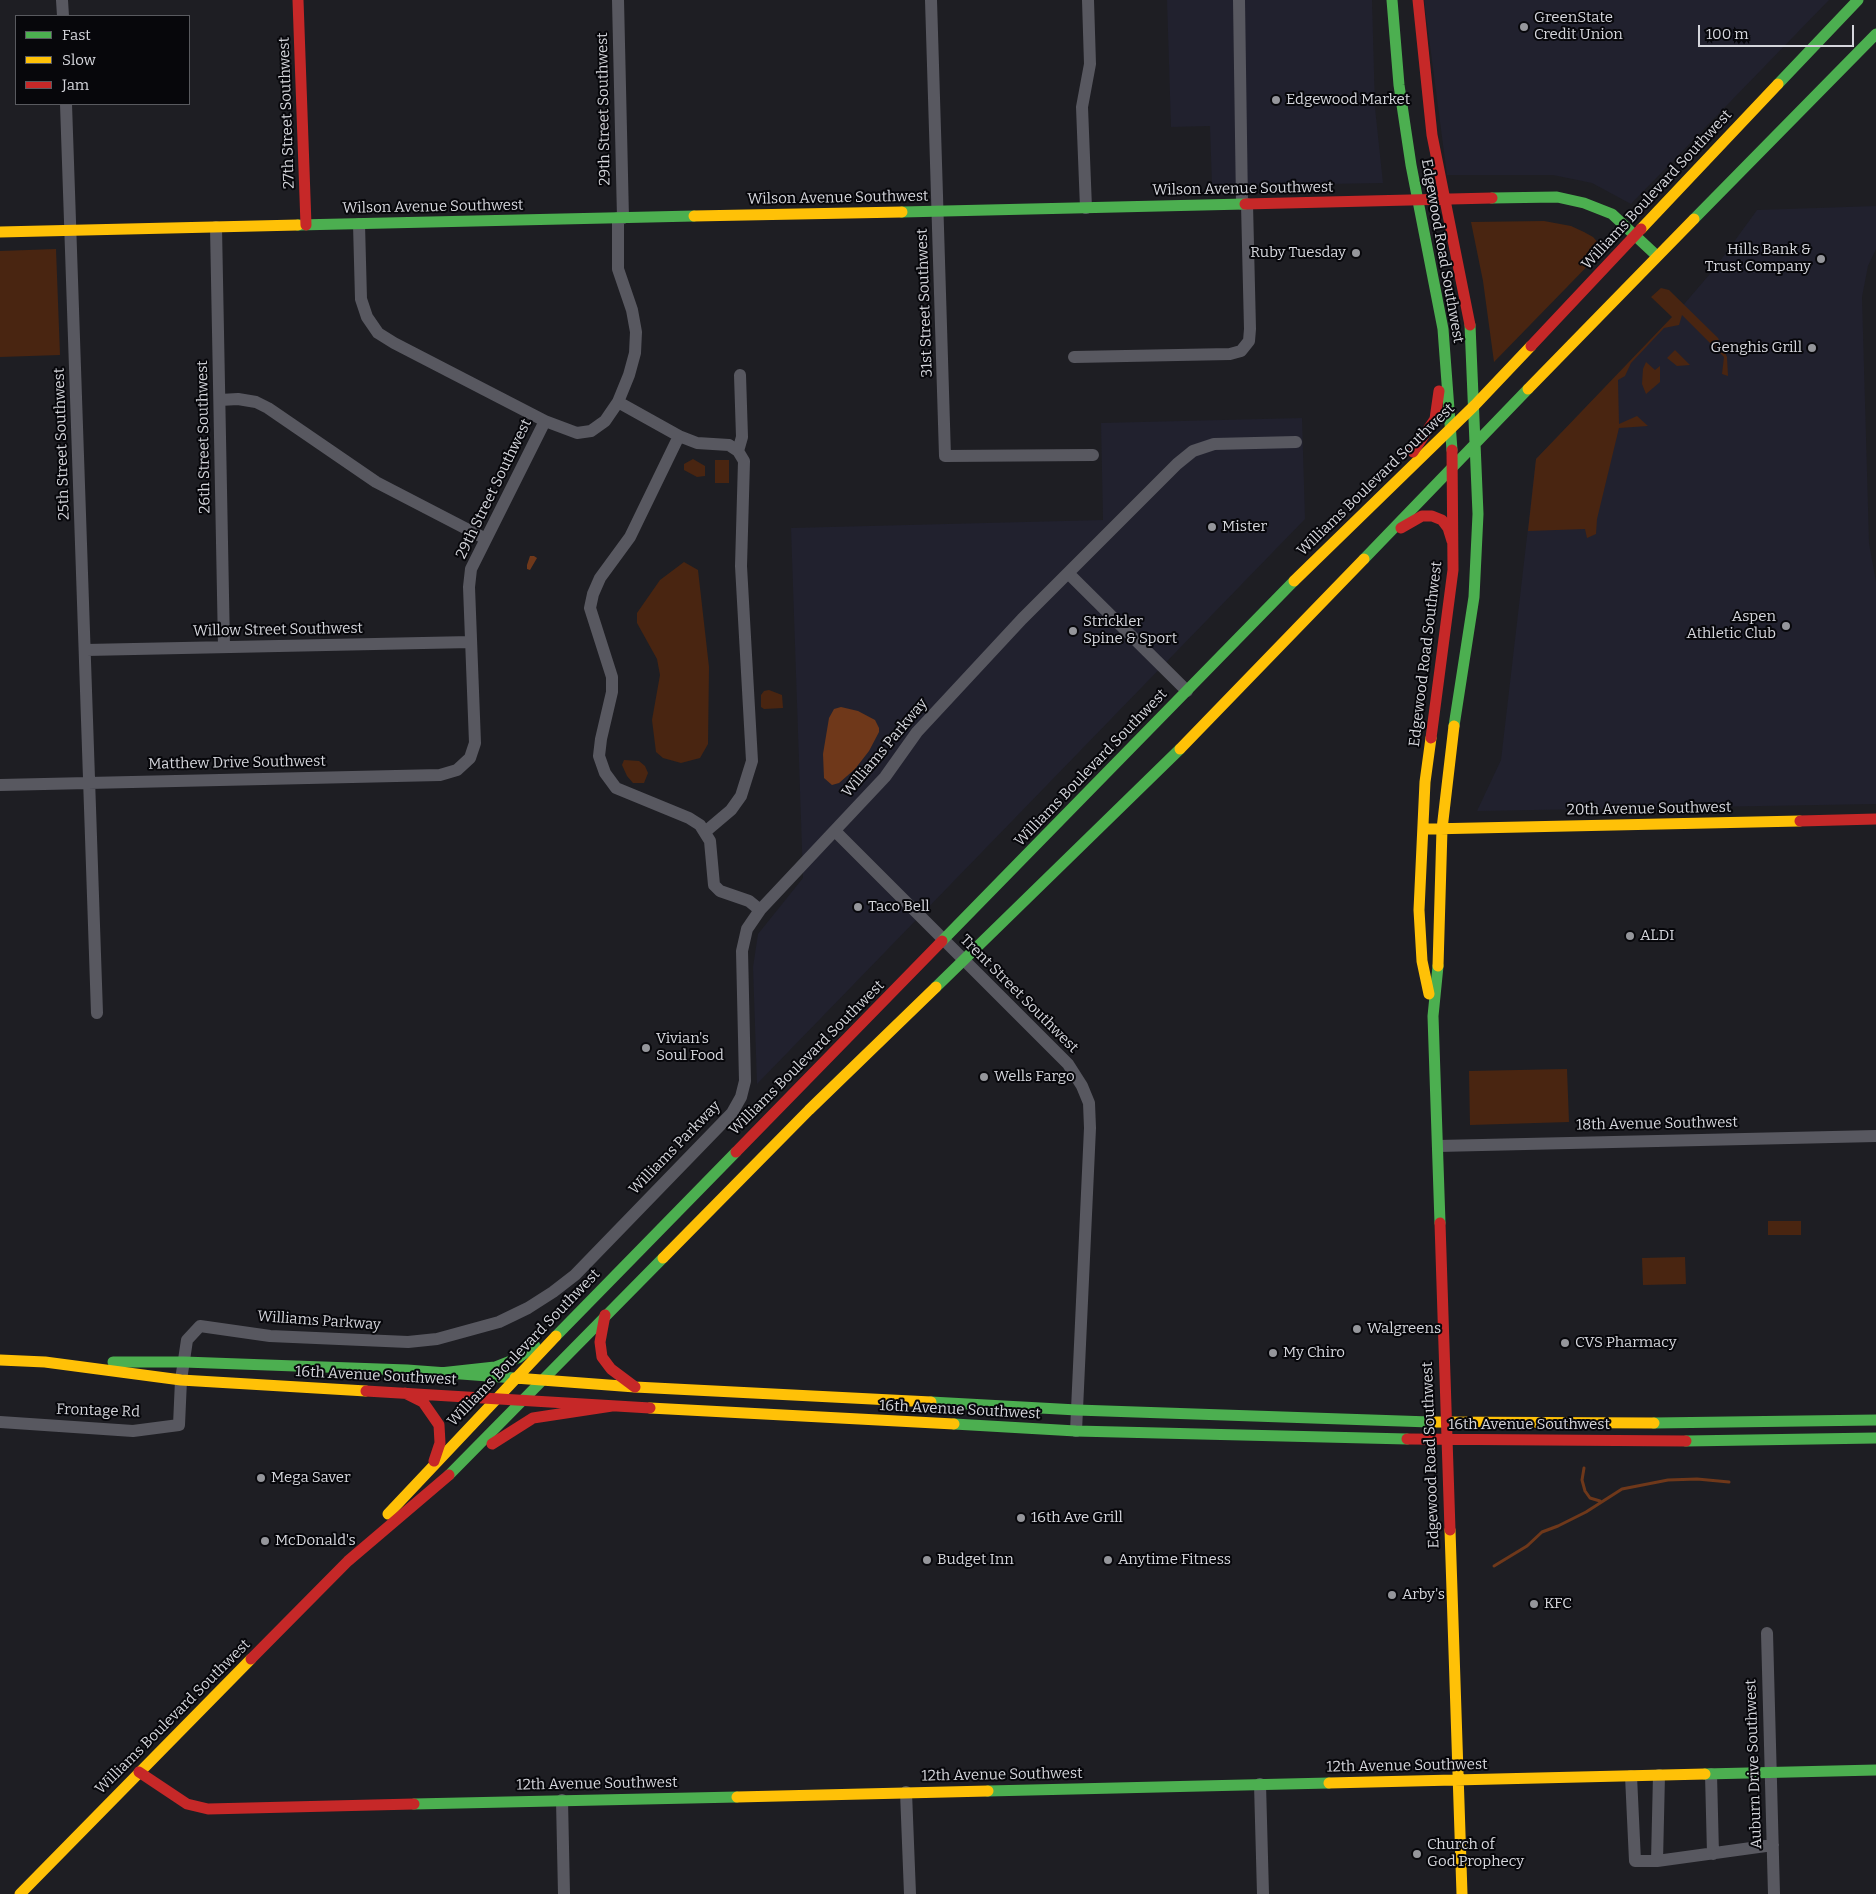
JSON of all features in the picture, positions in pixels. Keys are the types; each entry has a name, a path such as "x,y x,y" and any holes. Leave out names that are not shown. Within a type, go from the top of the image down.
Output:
{"main road":[{"name":"27th Street Southwest","path":"298,0 306,225"},
{"name":"Edgewood Road Southwest","path":"1392,0 1399,85 1416,200 1444,329 1453,467 1453,546 1450,602 1425,782 1419,910 1421,945 1433,1016 1456,1779 1462,1894"},
{"name":"Edgewood Road Southwest","path":"1418,0 1425,83 1444,198 1470,327 1478,514 1474,598 1453,732 1442,829 1438,963 1433,1016"},
{"name":"Williams Boulevard Southwest","path":"20,1894 348,1561 432,1465 575,1316 944,942 1187,691 1384,492 1474,405 1858,0"},
{"name":"Williams Boulevard Southwest","path":"348,1561 441,1483 809,1110 1164,765 1657,256 1876,34"},
{"name":"Wilson Avenue Southwest","path":"0,232 1086,208 1444,198 1557,197 1584,203 1612,214 1657,256"},
{"path":"1384,492 1435,419 1439,400 1444,329"},
{"path":"1384,538 1422,516 1432,516 1442,520 1448,528 1453,546"},
{"name":"20th Avenue Southwest","path":"1422,829 1876,819"},
{"path":"605,1315 600,1342 602,1356 611,1369 635,1387"},
{"path":"440,1373 495,1367 505,1364 518,1358 575,1316"},
{"name":"16th Avenue Southwest","path":"0,1360 44,1362 184,1362 440,1373 635,1387 1077,1410 1445,1422 1694,1423 1876,1420"},
{"name":"16th Avenue Southwest","path":"44,1362 181,1380 522,1401 1076,1431 1445,1440 1694,1441 1876,1438"},
{"path":"405,1393 422,1402 432,1412 439,1425 440,1443 432,1465"},
{"path":"441,1483 511,1430 533,1418 612,1406"},
{"name":"12th Avenue Southwest","path":"139,1772 187,1804 208,1809 1876,1770"}],"street":[{"path":"62,0 63,15"},
{"name":"29th Street Southwest","path":"470,758 475,743 469,587 471,569 544,421 577,433 591,431 605,421 618,402 629,375 635,353 636,332 632,310 618,269 621,218 618,0"},
{"name":"31st Street Southwest","path":"931,0 939,211 945,456 1093,455"},
{"path":"1086,208 1082,107 1090,64 1088,0"},
{"path":"1074,357 1230,354 1241,351 1249,340 1239,0"},
{"name":"25th Street Southwest","path":"66,105 97,1013"},
{"path":"359,224 361,299 367,317 378,333 394,344 544,421"},
{"name":"26th Street Southwest","path":"216,227 224,647"},
{"path":"738,451 742,437 740,375"},
{"path":"220,400 238,399 256,402 268,408 376,482 486,539"},
{"path":"618,402 679,436 697,442 729,445 738,451 744,461 741,566 752,761 741,796 731,810 706,832"},
{"path":"679,436 630,537 600,578 593,594 590,608 612,677 612,692 599,756 605,773 616,788 689,818 706,832 712,850 714,885 720,891 749,901 760,910"},
{"name":"Williams Parkway","path":"181,1380 187,1340 200,1326 270,1336 327,1340 408,1342 437,1339 499,1322 536,1303 575,1275 732,1113 741,1098 745,1081 742,952 747,929 760,910 885,777 917,732 1068,573 1177,464 1193,451 1214,444 1296,442"},
{"path":"1068,573 1187,691"},
{"name":"Willow Street Southwest","path":"86,650 471,642"},
{"name":"Matthew Drive Southwest","path":"0,785 440,775 457,770 470,758"},
{"name":"Trent Street Southwest","path":"835,831 1068,1064 1082,1086 1089,1103 1090,1128 1076,1431"},
{"name":"18th Avenue Southwest","path":"1438,1146 1876,1136"},
{"name":"Frontage Rd","path":"0,1422 133,1431 180,1425 181,1380"},
{"name":"Auburn Drive Southwest","path":"1767,1633 1774,1894"},
{"path":"1711,1774 1713,1854"},
{"path":"1657,1861 1659,1775"},
{"path":"1631,1776 1635,1861 1657,1861 1772,1845"},
{"path":"1260,1784 1263,1894"},
{"path":"906,1792 910,1894"},
{"path":"562,1800 564,1894"}],"shaded area":[{"path":"1167,0 1372,0 1375,108 1383,183 1212,186 1210,126 1171,127"},
{"path":"1424,0 1829,0 1631,204 1592,183 1553,175 1447,175"},
{"path":"1876,206 1876,249 1868,266 1862,297 1869,543 1876,582 1876,804 1477,811 1501,760 1536,459 1673,317 1715,268 1757,210"},
{"path":"1544,221 1571,226 1584,232 1593,237 1604,249 1494,362 1483,281 1471,222"},
{"path":"56,249 60,355 0,357 0,251"},
{"path":"1661,288 1669,290 1718,338 1727,357 1728,376 1722,374 1724,357 1682,315 1679,325 1664,328 1631,363 1625,376 1618,380 1619,424 1637,416 1648,426 1619,428 1597,519 1596,534 1587,538 1585,529 1528,531 1536,459 1672,317 1651,297"},
{"path":"1675,350 1690,365 1677,366 1667,358"},
{"path":"1646,362 1655,370 1660,366 1660,382 1646,394 1642,384 1643,369"},
{"path":"1302,418 1305,519 757,1084 753,967 758,934 803,878 791,528 1103,520 1101,423"},
{"path":"693,459 705,466 705,476 697,477 684,470 684,464"},
{"path":"715,460 729,460 729,483 715,483"},
{"path":"530,556 537,558 530,570 527,569 527,565"},
{"path":"684,562 698,570 709,667 708,744 700,758 681,763 663,758 656,752 652,720 660,675 657,659 637,623 637,613 660,580"},
{"path":"769,690 782,695 783,708 764,709 761,707 761,695 764,691"},
{"path":"841,707 858,711 875,720 879,732 869,751 855,769 839,783 832,785 824,778 823,754 829,718 834,709"},
{"path":"624,760 639,761 645,766 648,773 644,783 633,783 622,765"},
{"path":"1567,1069 1569,1122 1470,1125 1469,1071"},
{"path":"1768,1221 1801,1221 1801,1235 1768,1235"},
{"path":"1685,1257 1686,1284 1643,1285 1642,1258"}],"waterway":[{"path":"1584,1468 1582,1480 1585,1491 1590,1498 1600,1501"},
{"path":"1494,1566 1527,1546 1542,1532 1586,1512 1622,1489 1668,1480 1697,1479 1729,1482"}],"traffic: fast":[{"path":"1392,0 1399,85 1411,165 1443,329 1452,450"},
{"path":"1778,84 1858,0"},
{"path":"1694,219 1876,34"},
{"path":"1492,198 1557,197 1584,203 1612,214 1657,256"},
{"path":"902,212 1245,204"},
{"path":"298,225 694,216"},
{"path":"1454,726 1474,597 1478,514 1470,325"},
{"path":"1364,559 1528,389"},
{"path":"942,941 1294,581"},
{"path":"936,987 1180,749"},
{"path":"1438,966 1433,1016 1440,1223"},
{"path":"556,1336 736,1152"},
{"path":"449,1475 663,1258"},
{"path":"440,1373 495,1367 518,1358 535,1346"},
{"path":"113,1362 184,1362 407,1370 515,1378"},
{"path":"931,1402 1077,1410 1430,1422"},
{"path":"1654,1423 1876,1420"},
{"path":"954,1424 1076,1431 1407,1439"},
{"path":"1686,1441 1876,1438"},
{"path":"1705,1774 1876,1770"},
{"path":"988,1791 1329,1783"},
{"path":"414,1804 737,1797"}],"traffic: slow":[{"path":"1641,229 1778,84"},
{"path":"694,216 902,212"},
{"path":"1528,389 1694,219"},
{"path":"0,232 298,225"},
{"path":"1294,581 1475,405 1531,346"},
{"path":"1180,749 1364,559"},
{"path":"1438,966 1442,829 1454,726"},
{"path":"1429,994 1422,961 1419,910 1425,782 1431,738"},
{"path":"1429,829 1800,821"},
{"path":"663,1258 809,1110 936,987"},
{"path":"388,1514 556,1336"},
{"path":"0,1360 45,1362 181,1380 366,1391"},
{"path":"515,1378 635,1387 931,1402"},
{"path":"650,1408 954,1424"},
{"path":"1430,1422 1654,1423"},
{"path":"1450,1530 1462,1894"},
{"path":"20,1894 251,1659"},
{"path":"1329,1783 1705,1774"},
{"path":"737,1797 988,1791"}],"traffic: jam":[{"path":"298,0 306,225"},
{"path":"1418,0 1432,135 1470,325"},
{"path":"1245,204 1492,198"},
{"path":"1531,346 1641,229"},
{"path":"1413,452 1435,419 1439,391"},
{"path":"1431,738 1453,570 1452,450"},
{"path":"1401,528 1422,516 1432,516 1442,520 1448,528 1452,541"},
{"path":"1800,821 1876,819"},
{"path":"736,1152 942,941"},
{"path":"1440,1223 1450,1530"},
{"path":"605,1315 600,1342 602,1357 611,1369 635,1387"},
{"path":"366,1391 650,1408"},
{"path":"405,1393 423,1402 439,1425 440,1443 434,1461"},
{"path":"492,1444 533,1418 612,1406"},
{"path":"1407,1439 1686,1441"},
{"path":"251,1659 348,1561 449,1475"},
{"path":"139,1772 187,1804 208,1809 414,1804"}],"place":[{"name":"GreenState Credit Union","path":"1524,27"},
{"name":"Edgewood Market","path":"1276,100"},
{"name":"Ruby Tuesday","path":"1356,253"},
{"name":"Hills Bank & Trust Company","path":"1821,259"},
{"name":"Genghis Grill","path":"1812,348"},
{"name":"Mister","path":"1212,527"},
{"name":"Aspen Athletic Club","path":"1786,626"},
{"name":"Strickler Spine & Sport","path":"1073,631"},
{"name":"Taco Bell","path":"858,907"},
{"name":"ALDI","path":"1630,936"},
{"name":"Vivian's Soul Food","path":"646,1048"},
{"name":"Wells Fargo","path":"984,1077"},
{"name":"Walgreens","path":"1357,1329"},
{"name":"CVS Pharmacy","path":"1565,1343"},
{"name":"My Chiro","path":"1273,1353"},
{"name":"Mega Saver","path":"261,1478"},
{"name":"16th Ave Grill","path":"1021,1518"},
{"name":"McDonald's","path":"265,1541"},
{"name":"Budget Inn","path":"927,1560"},
{"name":"Anytime Fitness","path":"1108,1560"},
{"name":"Arby's","path":"1392,1595"},
{"name":"KFC","path":"1534,1604"},
{"name":"Church of God Prophecy","path":"1417,1854"}]}
